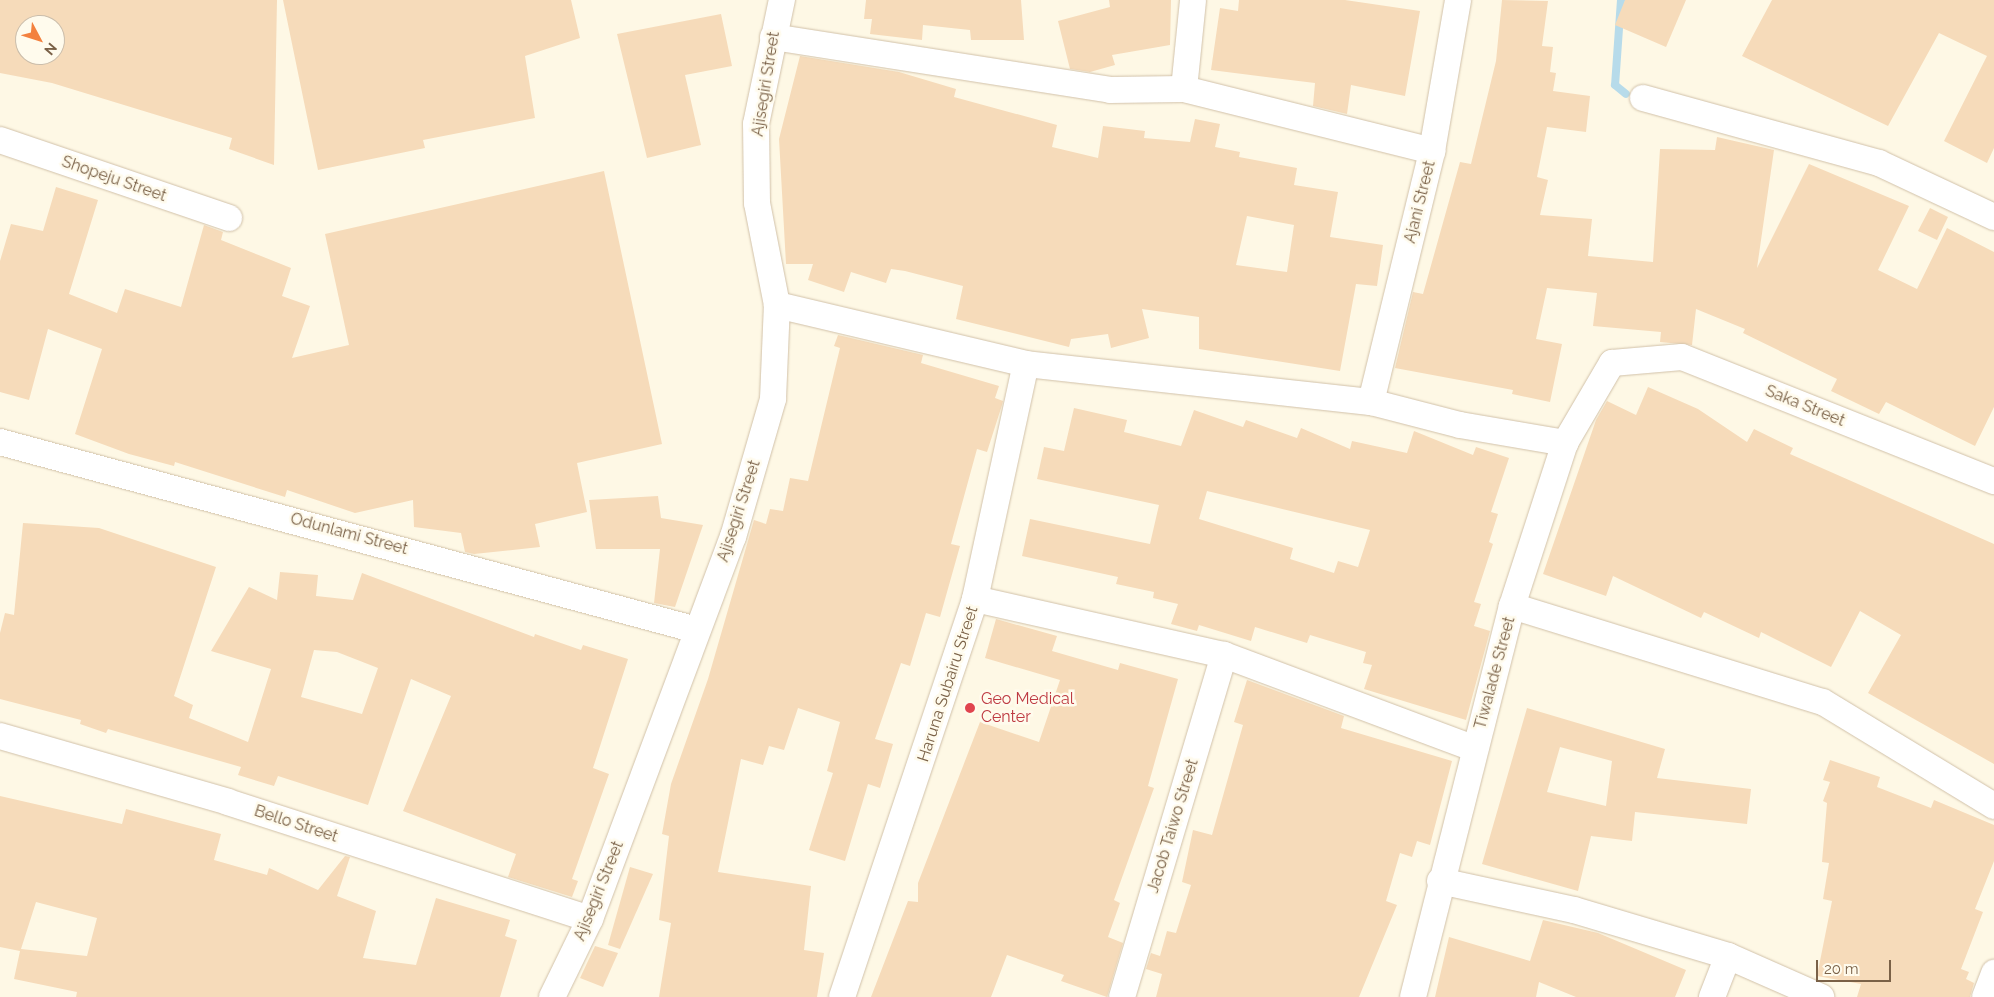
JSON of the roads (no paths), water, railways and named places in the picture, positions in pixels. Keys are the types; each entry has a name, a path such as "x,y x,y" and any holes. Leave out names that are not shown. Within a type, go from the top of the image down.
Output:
{"street":[{"name":"Ajisegiri Street","path":"552,997 590,919 733,537 773,399 777,305 757,193 756,124 772,36 782,0"},
{"path":"1184,89 1193,0"},
{"name":"Ajani Street","path":"1370,402 1432,151 1458,0"},
{"path":"772,36 1110,90 1184,89 1432,151"},
{"path":"1643,98 1879,163 1994,217"},
{"name":"Shopeju Street","path":"0,140 229,218"},
{"path":"777,305 1026,364 1370,402 1460,425 1564,443"},
{"name":"Saka Street","path":"1612,363 1682,357 1994,481"},
{"name":"Tiwalade Street","path":"1413,997 1440,881 1512,606 1564,443 1612,363"},
{"name":"Haruna Subairu Street","path":"842,997 975,599 1026,364"},
{"name":"Odunlami Street","path":"0,442 697,630"},
{"path":"975,599 1224,655 1475,749"},
{"path":"1512,606 1823,702 1994,806"},
{"name":"Jacob Taiwo Street","path":"1122,997 1224,655"},
{"name":"Bello Street","path":"0,736 228,802 590,919"},
{"path":"1440,881 1574,910 1728,956 1821,997"},
{"path":"1712,997 1728,956"},
{"path":"1985,997 1994,973"}],"waterway":[{"path":"1621,0 1615,85 1626,94"}],"place":[{"name":"Geo Medical Center","path":"970,708"}]}
